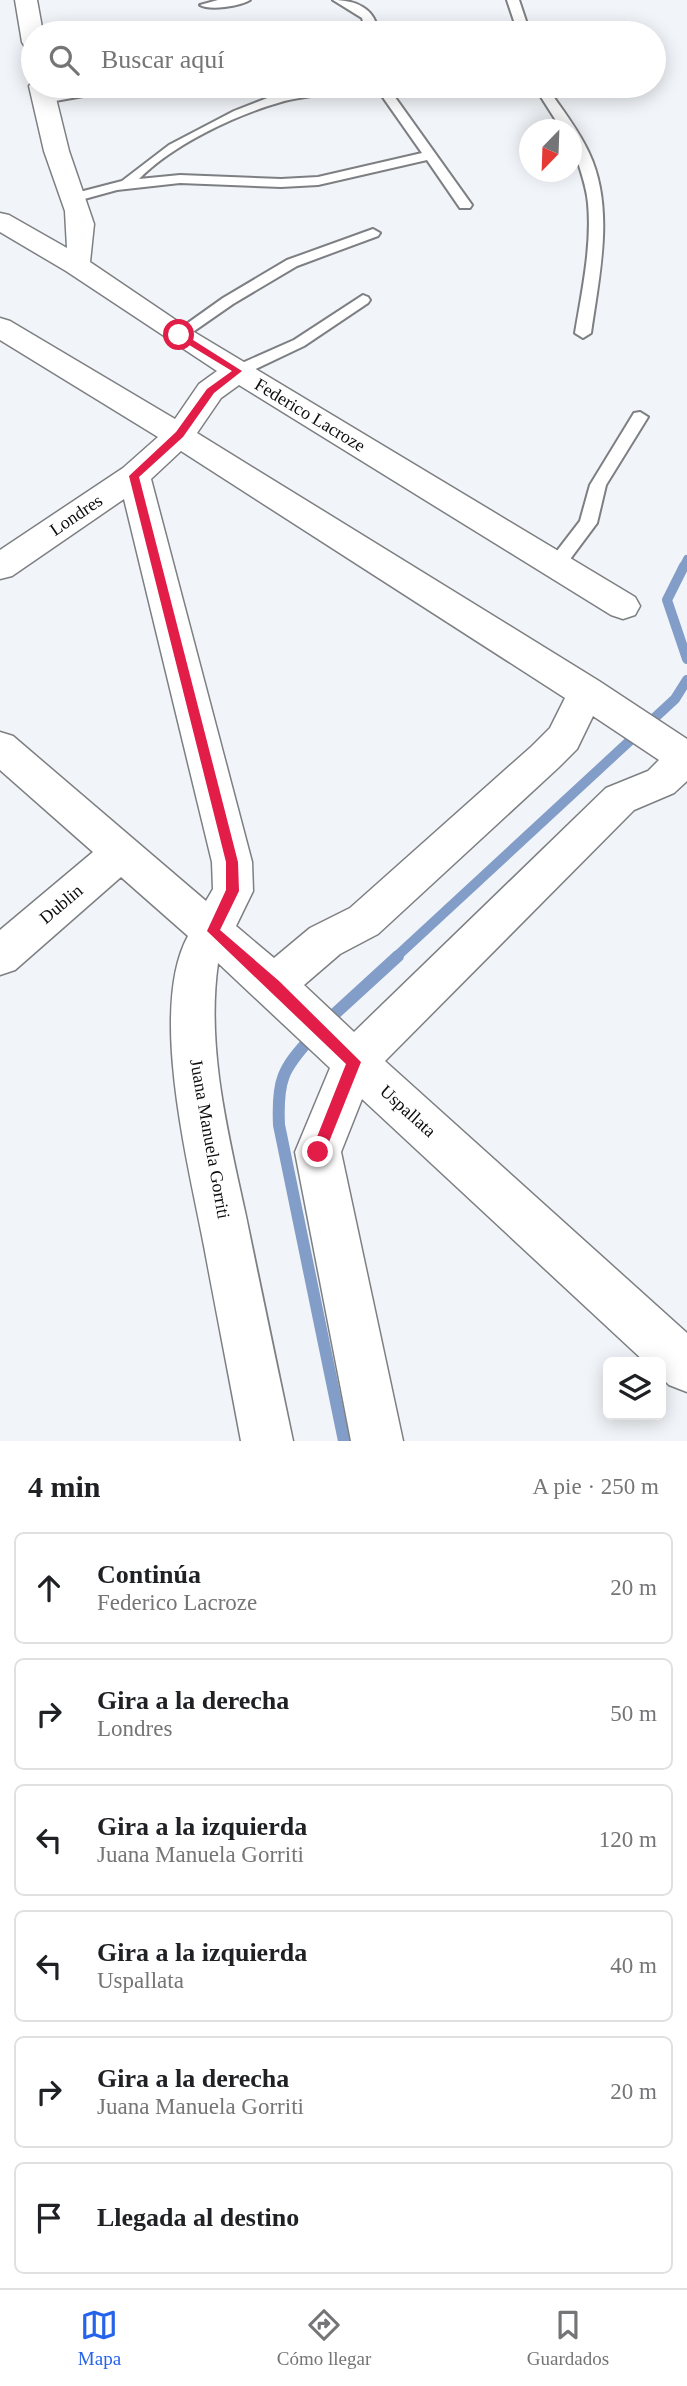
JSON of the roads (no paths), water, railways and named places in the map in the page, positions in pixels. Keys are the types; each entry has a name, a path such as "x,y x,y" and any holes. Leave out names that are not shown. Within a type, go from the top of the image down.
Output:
{"street":[{"path":"44,98 59,159 77,197 81,249 76,265"},
{"name":"Federico Lacroze","path":"0,220 76,265 179,335 623,606"},
{"path":"0,327 180,435 592,695 686,758 662,782 620,799 345,1053 318,1152 377,1441"},
{"name":"Londres","path":"0,567 134,476 180,435 210,391 238,371"},
{"name":"Juana Manuela Gorriti","path":"134,476 232,862 233,891 198,957 193,991 194,1045 204,1126 267,1441"},
{"path":"289,1000 325,941 364,921 545,757 564,738 592,695"},
{"name":"Uspallata","path":"0,747 213,931 687,1367"},
{"name":"Dublin","path":"0,956 122,852"}],"lane":[{"path":"206,5 244,0"},
{"path":"339,0 366,13 371,21"},
{"path":"513,0 520,21"},
{"path":"126,185 135,173 156,159 247,109 282,98"},
{"path":"390,98 465,205"},
{"path":"548,98 562,119"},
{"path":"582,148 588,164 595,232 583,333"},
{"path":"77,197 126,185 180,179 281,183 318,181 431,155"},
{"path":"179,335 228,301 292,263 373,233"},
{"path":"238,371 299,343 363,299"},
{"path":"556,565 588,523 598,485 640,417"}],"waterway":[{"path":"683,567 687,559"},
{"path":"684,566 667,600 687,659"},
{"path":"396,957 675,699 687,680"},
{"path":"327,1021 398,956"},
{"path":"312,1037 294,1058 284,1076 279,1097 279,1125 344,1441"}]}
